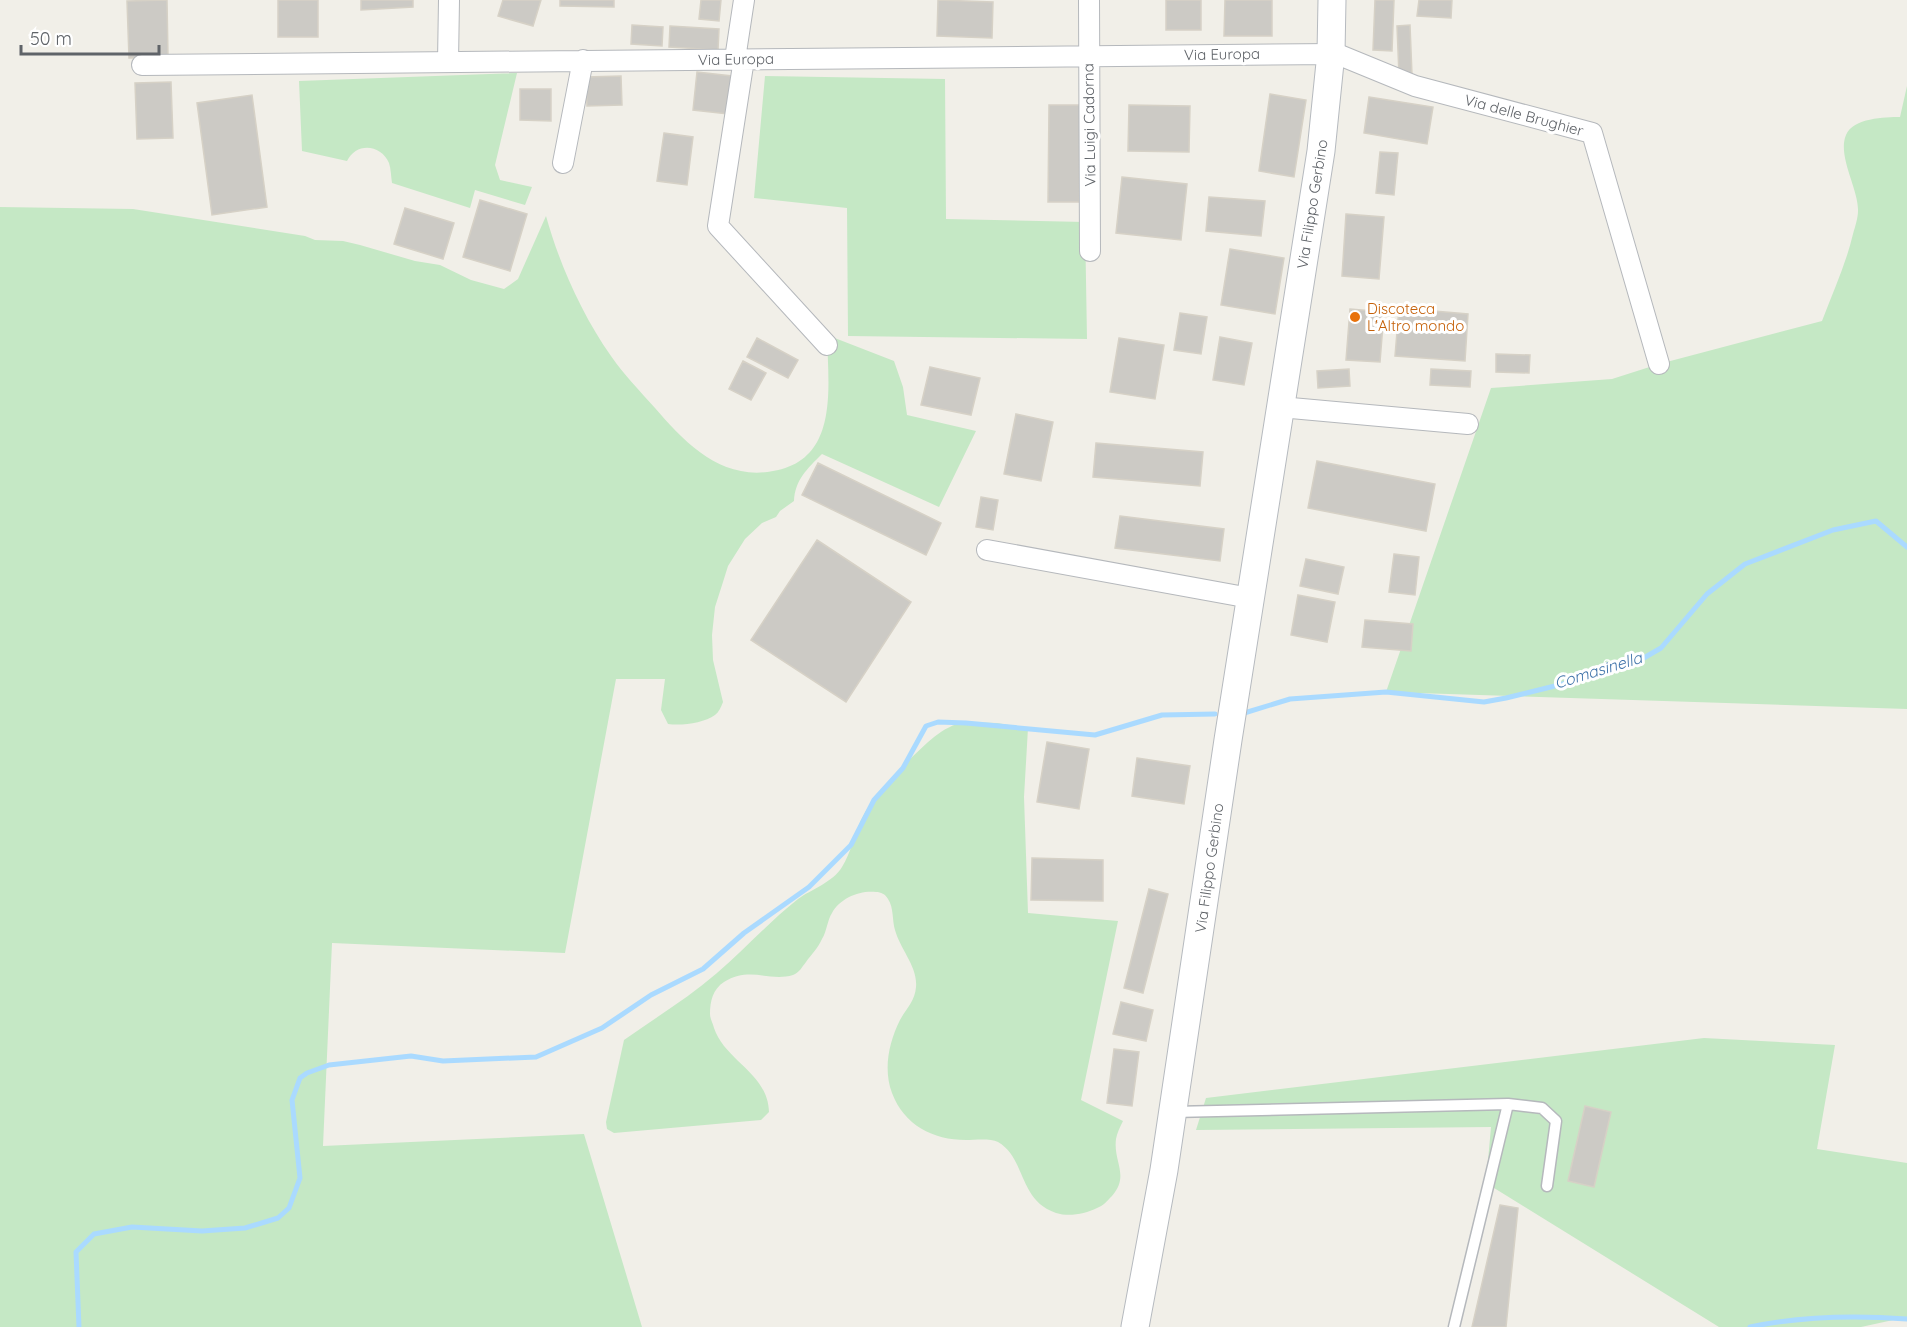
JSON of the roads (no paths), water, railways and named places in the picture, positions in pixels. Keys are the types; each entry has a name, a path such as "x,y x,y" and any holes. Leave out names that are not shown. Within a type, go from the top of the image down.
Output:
{"street":[{"path":"448,62 449,0"},
{"path":"744,0 740,59 718,226 827,345"},
{"name":"Via Luigi Cadorna","path":"1089,0 1090,251"},
{"name":"Via Filippo Gerbino","path":"1135,1327 1164,1170 1250,598 1321,150 1331,52 1332,0"},
{"name":"Via Europa","path":"142,65 1331,52"},
{"name":"Via delle Brughier","path":"1331,52 1415,86 1592,133 1659,364"},
{"path":"563,163 583,60"},
{"path":"1280,407 1468,424"},
{"path":"987,550 1250,598"}],"lane":[{"path":"1173,1112 1508,1104 1542,1108 1556,1121 1548,1186"},
{"path":"1454,1327 1508,1104"}],"waterway":[{"name":"Comasinella","path":"1241,714 1290,699 1386,692 1484,702 1587,678 1642,659 1661,648 1707,594 1745,564 1833,530 1876,521 1907,547"},
{"path":"79,1327 76,1252 94,1234 132,1227 202,1231 245,1228 278,1218 289,1208 300,1178 292,1100 300,1078 307,1073 329,1065 411,1056 443,1061 536,1057 602,1028 651,995 703,969 744,933 809,887 851,845 874,800 903,768 926,726 938,722 966,723 1095,735 1162,715 1215,714"},
{"path":"1750,1327 1828,1317 1907,1319"}],"place":[{"name":"Discoteca L'Altro mondo","path":"1355,317"}]}
